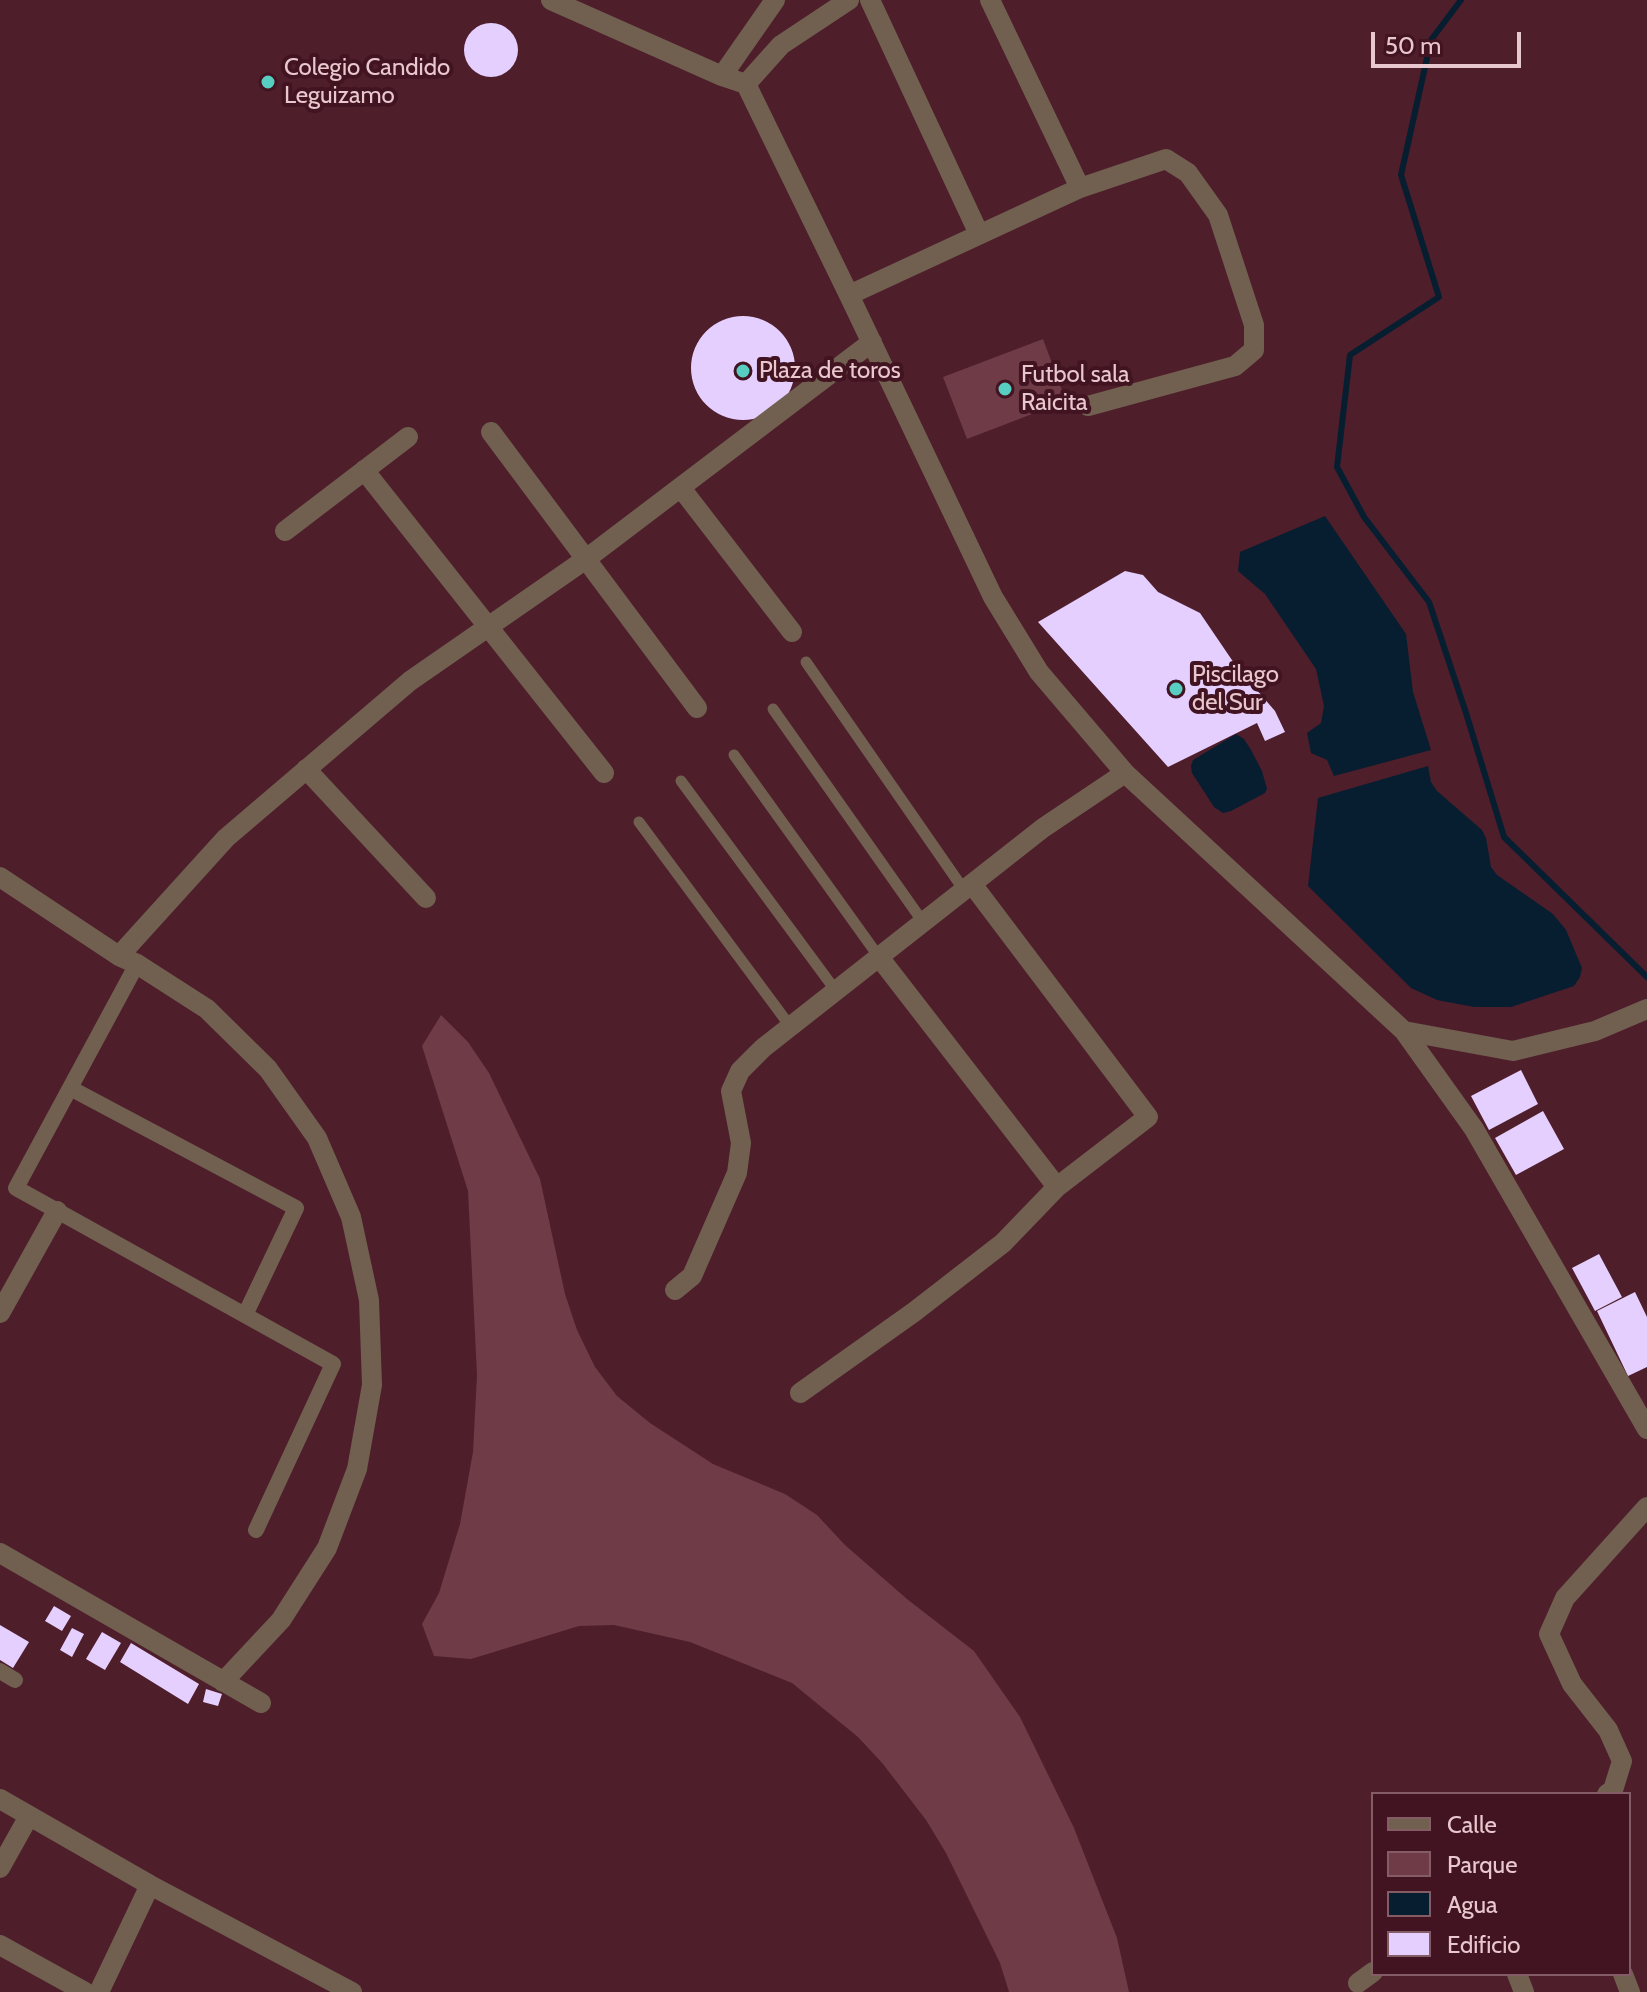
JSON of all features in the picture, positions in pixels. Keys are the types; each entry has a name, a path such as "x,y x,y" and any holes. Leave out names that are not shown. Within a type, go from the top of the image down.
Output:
{"street":[{"path":"551,0 588,7 722,76 746,84 1001,609 1039,672 1125,773 1404,1031 1474,1129 1647,1429"},
{"path":"722,76 775,0"},
{"path":"746,84 781,45 849,0"},
{"path":"870,0 979,234"},
{"path":"990,0 1080,188"},
{"path":"849,295 1080,188 1166,159 1188,173 1218,215 1254,325 1254,350 1235,366 1088,406"},
{"path":"256,1530 333,1364 16,1188 70,1088 128,960 226,838 410,681 586,559 872,342"},
{"path":"491,432 697,708"},
{"path":"285,531 408,437"},
{"path":"364,470 604,773"},
{"path":"681,488 792,632"},
{"path":"306,769 426,898"},
{"path":"675,1290 692,1276 737,1173 741,1143 731,1091 740,1071 790,1026 1043,828 1125,773"},
{"path":"0,877 207,1009 268,1069 317,1138 351,1217 369,1300 372,1385 357,1469 327,1548 281,1620 223,1682"},
{"path":"800,1393 914,1312 1003,1243 1057,1187 1148,1117 968,887"},
{"path":"879,957 1057,1187"},
{"path":"1404,1031 1513,1051 1595,1031 1647,1009"},
{"path":"70,1088 296,1208 245,1315"},
{"path":"0,1313 57,1211"},
{"path":"1610,1792 1622,1761 1608,1730 1572,1684 1549,1634 1565,1598 1647,1507"},
{"path":"0,1553 261,1703"},
{"path":"0,1671 15,1680"},
{"path":"0,1799 150,1885 352,1992"},
{"path":"0,1868 29,1816"},
{"path":"99,1992 150,1885"},
{"path":"0,1945 85,1992"}],"lane":[{"path":"806,662 968,887"},
{"path":"773,709 923,922"},
{"path":"734,755 879,957"},
{"path":"681,781 836,991"},
{"path":"639,822 790,1026"}],"green space":[{"name":"Futbol sala Raicita","path":"1043,339 1066,401 967,439 943,377"},
{"path":"441,1015 468,1042 489,1073 540,1179 565,1294 577,1330 595,1367 617,1396 650,1423 713,1464 785,1494 817,1515 845,1545 907,1599 974,1651 1020,1717 1074,1828 1117,1938 1129,1992 1009,1992 1000,1963 946,1853 926,1820 858,1737 792,1683 690,1642 614,1625 579,1626 471,1659 434,1656 422,1624 439,1593 460,1524 473,1452 477,1375 468,1191 422,1046"}],"water":[{"path":"1325,516 1406,634 1413,692 1431,750 1334,776 1327,760 1311,753 1307,733 1321,723 1324,706 1316,669 1265,594 1238,571 1240,552"},
{"name":"Piscilago del Sur","path":"1236,734 1244,739 1251,750 1267,789 1265,793 1223,813 1214,807 1192,773 1191,766 1193,760"},
{"path":"1428,766 1431,782 1437,791 1482,830 1491,867 1497,875 1553,914 1566,930 1582,968 1574,986 1511,1007 1474,1007 1437,1000 1411,988 1308,886 1318,798"}],"building":[{"path":"491,23 510,31 518,50 510,69 491,77 472,69 464,50 472,31"},
{"name":"Plaza de toros","path":"743,316 763,320 780,331 791,348 795,368 791,388 780,405 763,416 743,420 723,416 706,405 695,388 691,368 695,348 706,331 723,320"},
{"name":"Piscilago del Sur","path":"1125,571 1143,575 1158,592 1200,613 1236,666 1275,711 1285,732 1265,741 1257,723 1168,767 1038,622"},
{"path":"1521,1070 1538,1104 1489,1130 1471,1096"},
{"path":"1543,1111 1564,1149 1516,1175 1495,1138"},
{"path":"1599,1254 1622,1297 1595,1311 1572,1268"},
{"path":"1635,1292 1647,1317 1647,1367 1628,1376 1597,1311"},
{"path":"54,1606 71,1616 62,1631 45,1621"},
{"path":"0,1625 29,1642 13,1668 0,1660"},
{"path":"72,1628 84,1634 72,1657 60,1650"},
{"path":"102,1632 121,1643 105,1670 86,1659"},
{"path":"131,1643 199,1684 188,1704 120,1662"},
{"path":"206,1689 222,1694 218,1706 203,1702"}],"waterway":[{"path":"1461,0 1431,40 1401,175 1439,297 1350,355 1337,467 1364,517 1429,602 1504,837 1647,977"}],"place":[{"name":"Colegio Candido Leguizamo","path":"268,82"},
{"name":"Plaza de toros","path":"743,371"},
{"name":"Futbol sala Raicita","path":"1005,389"},
{"name":"Piscilago del Sur","path":"1176,689"}]}
